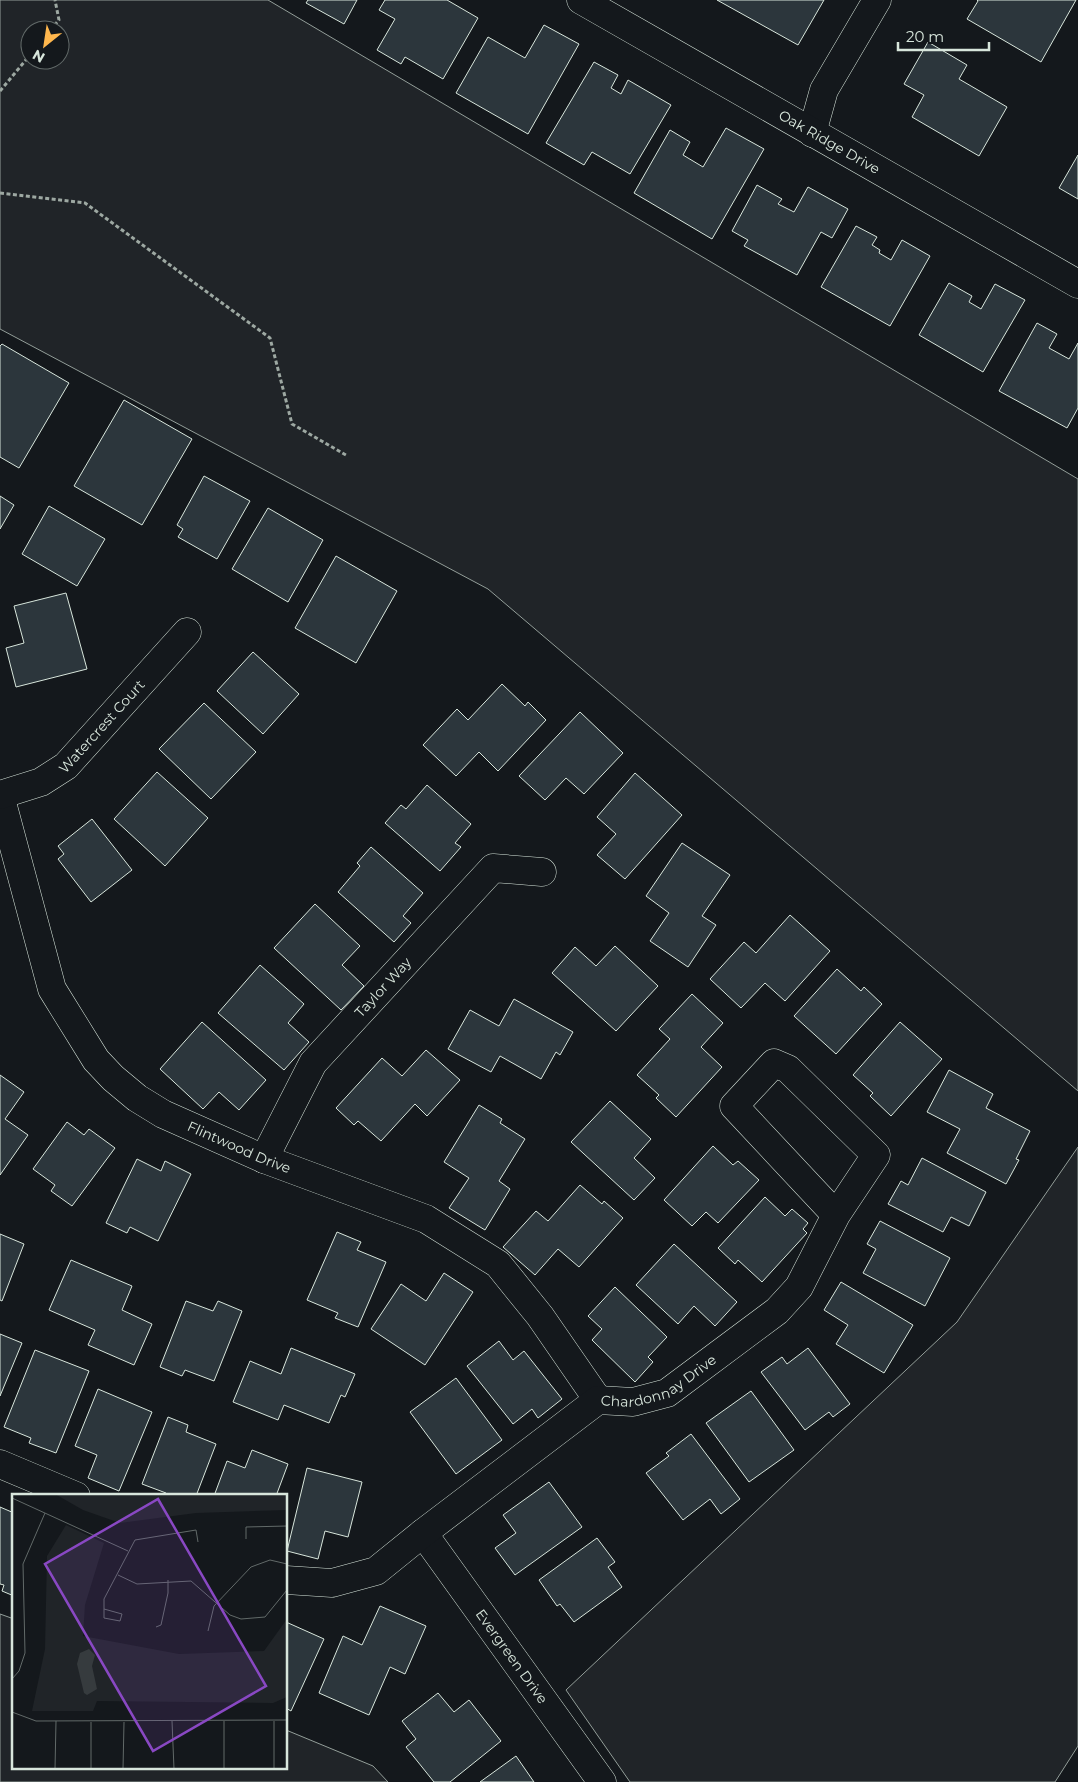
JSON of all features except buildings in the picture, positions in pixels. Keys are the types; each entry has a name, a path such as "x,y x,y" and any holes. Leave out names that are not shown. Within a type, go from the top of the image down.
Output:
{"street":[{"name":"Oak Ridge Drive","path":"581,0 1078,284"},
{"path":"812,133 824,90 877,0"},
{"name":"Watercrest Court","path":"0,795 41,782 66,766 187,632"},
{"name":"Flintwood Drive","path":"0,795 52,989 96,1060 113,1078 138,1098 163,1114 264,1160 426,1220 498,1264 540,1316 598,1400"},
{"name":"Taylor Way","path":"264,1160 313,1063 493,868 542,872"},
{"name":"Chardonnay Drive","path":"288,1580 332,1584 376,1571 422,1533 598,1400 633,1402 667,1392 777,1311 799,1288 836,1215 876,1156 788,1069 774,1063 734,1106 836,1215"},
{"path":"0,1464 71,1494"},
{"name":"Evergreen Drive","path":"422,1533 602,1782"}],"path":[{"path":"55,0 58,20"},
{"path":"0,91 20,66"},
{"path":"0,192 85,203 270,338 292,424 346,455"}],"shaded area":[{"path":"0,0 268,0 1078,479 1078,1091 488,589 0,329"},
{"path":"1078,1147 1078,1746 1055,1782 630,1782 566,1690 957,1322"},
{"path":"0,1614 12,1618 12,1770 288,1770 288,1731 373,1766 388,1782 0,1782"}]}
